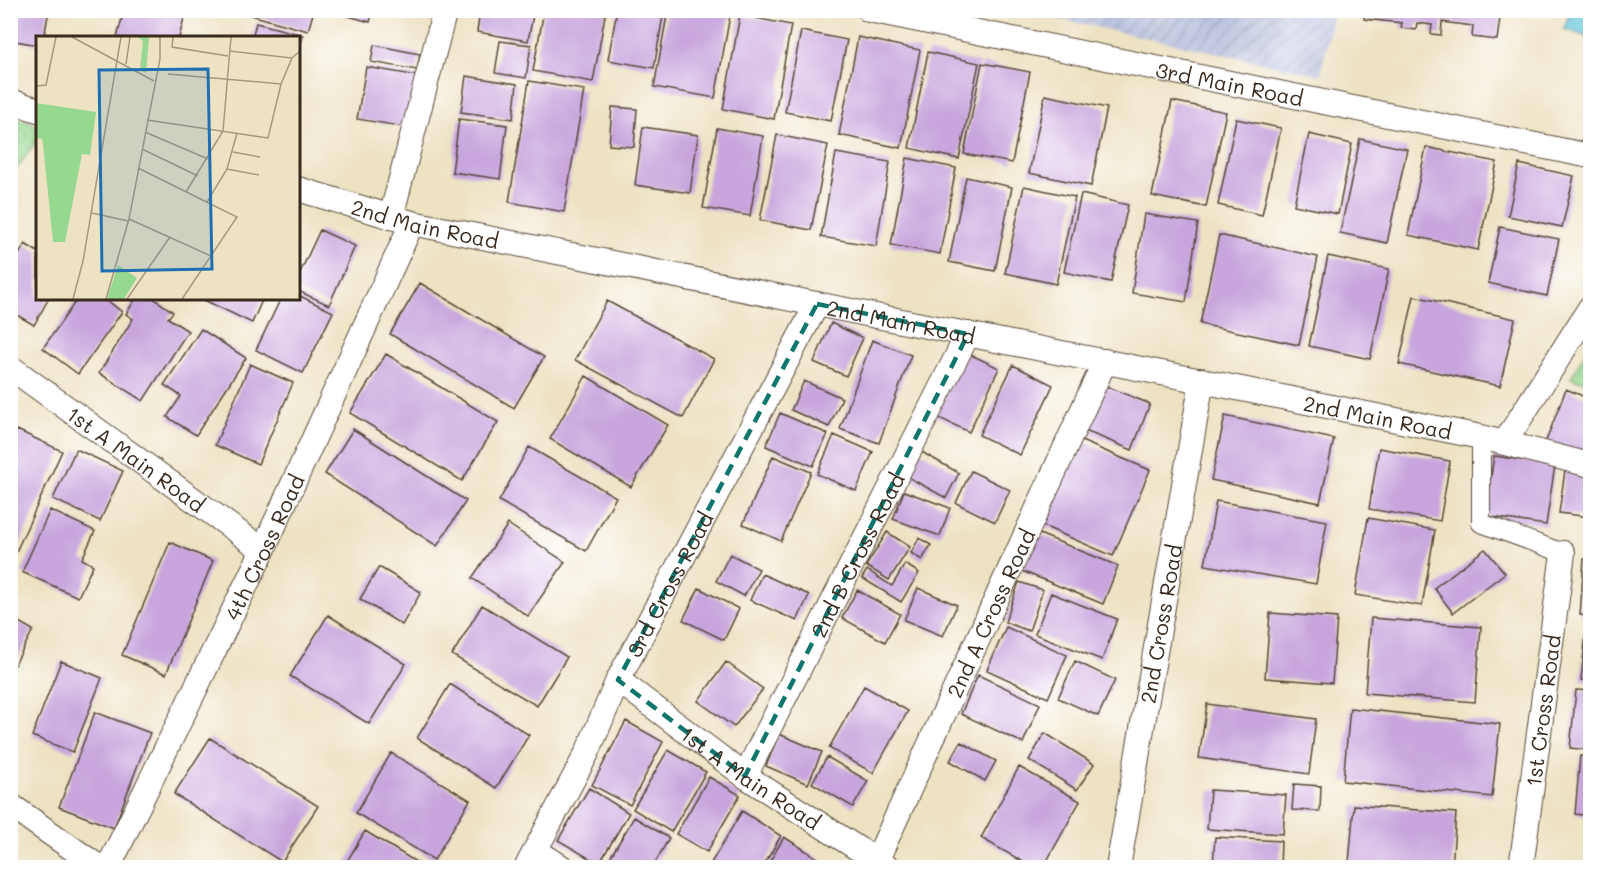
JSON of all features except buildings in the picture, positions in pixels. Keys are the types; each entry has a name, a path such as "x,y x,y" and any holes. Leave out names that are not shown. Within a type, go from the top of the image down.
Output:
{"street":[{"name":"4th Cross Road","path":"108,867 263,550 402,220 445,10"},
{"name":"3rd Main Road","path":"869,10 1590,156"},
{"path":"10,101 36,109"},
{"name":"2nd Main Road","path":"300,190 402,220 1481,437 1590,465"},
{"name":"3rd Cross Road","path":"531,859 586,753 618,680 817,304"},
{"path":"1505,442 1590,308"},
{"name":"2nd B Cross Road","path":"745,776 968,334"},
{"name":"2nd A Cross Road","path":"882,865 1105,361"},
{"name":"1st A Main Road","path":"10,367 263,550"},
{"name":"2nd Cross Road","path":"1118,867 1202,380"},
{"path":"1481,437 1481,524 1563,553"},
{"name":"1st Cross Road","path":"1521,867 1563,553"},
{"name":"1st A Main Road","path":"618,680 745,776 882,865"},
{"path":"10,805 100,867"},
{"path":"531,859 563,867"}],"highlighted area":[{"path":"817,304 968,334 745,776 618,680"}],"shaded area":[{"path":"1021,11 1333,11 1321,75"}],"green space":[{"path":"11,116 36,125 36,141 11,177"},
{"path":"1590,344 1590,383 1571,378"}],"water":[{"path":"1570,11 1590,11 1590,38 1564,29"}]}
